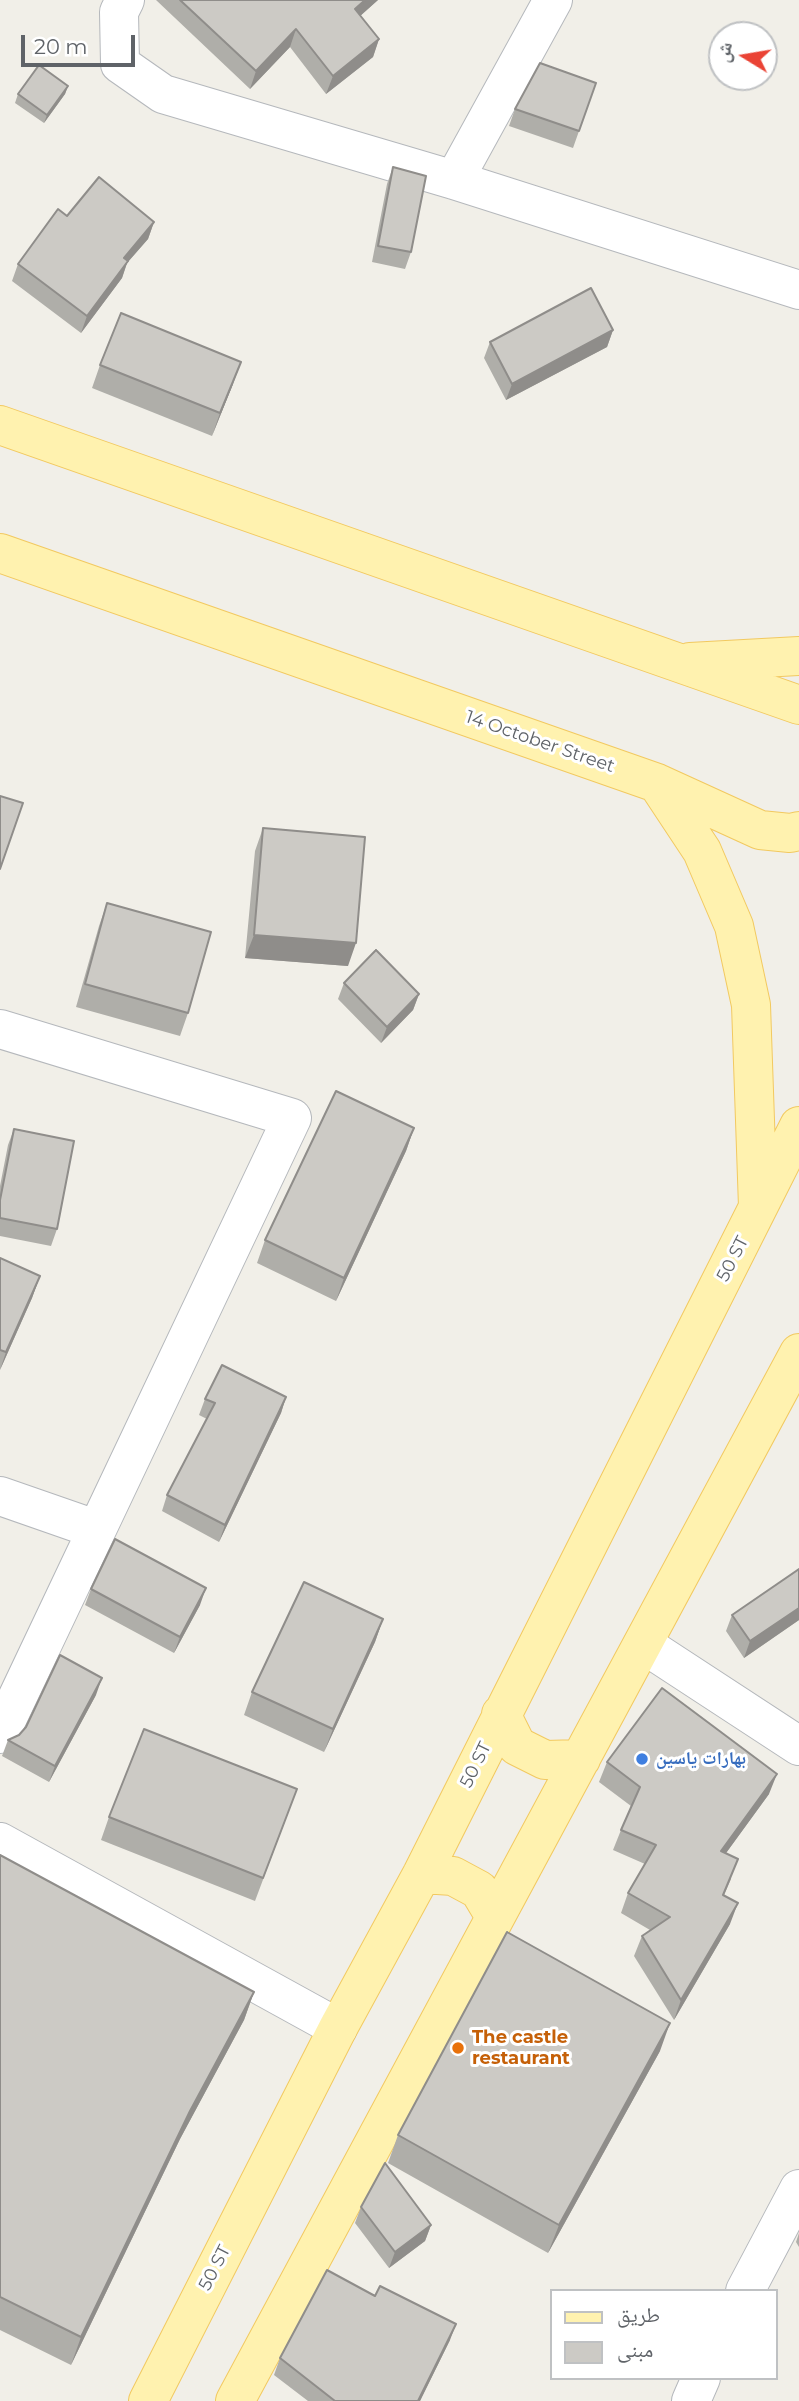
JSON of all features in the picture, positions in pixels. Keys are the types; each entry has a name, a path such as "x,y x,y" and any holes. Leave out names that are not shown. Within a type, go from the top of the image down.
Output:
{"main road":[{"path":"0,425 799,705"},
{"name":"14 October Street","path":"0,553 657,783 760,830 790,833 799,831"},
{"path":"674,663 799,656"},
{"path":"657,783 702,851 734,926 751,1005 758,1209"},
{"name":"50 ST","path":"148,2401 338,2028 422,1874 799,1126"},
{"path":"235,2401 494,1915 799,1353"},
{"path":"501,1714 517,1746 545,1760 581,1759"},
{"path":"422,1874 453,1876 479,1890 494,1915"}],"street":[{"path":"125,0 119,12 120,64 163,94 454,180 799,290"},
{"path":"454,180 553,0"},
{"path":"0,1029 292,1118 0,1734"},
{"path":"0,1496 95,1529"},
{"path":"643,1644 799,1746"},
{"path":"0,1842 338,2028"},
{"path":"746,2289 799,2189"},
{"path":"691,2401 700,2380"}],"building":[{"path":"180,0 365,0 355,9 379,39 333,76 296,29 256,71"},
{"path":"540,63 596,83 579,131 515,109"},
{"path":"39,65 68,86 47,115 18,94"},
{"path":"393,167 426,176 411,252 378,246"},
{"path":"99,177 154,222 124,258 128,261 87,316 18,264 58,209 67,216"},
{"path":"591,288 613,330 512,384 490,342"},
{"path":"121,313 241,362 220,413 100,365"},
{"path":"0,796 23,803 0,869"},
{"path":"263,828 365,837 356,943 254,935"},
{"path":"107,903 211,932 188,1013 85,984"},
{"path":"376,950 419,994 387,1027 344,983"},
{"path":"336,1091 414,1128 344,1278 265,1240"},
{"path":"14,1129 74,1141 57,1229 0,1218 0,1200"},
{"path":"0,1258 40,1276 6,1352 0,1350"},
{"path":"222,1365 286,1397 225,1525 167,1495 215,1403 205,1399"},
{"path":"115,1539 206,1588 180,1637 91,1589"},
{"path":"799,1569 799,1608 750,1641 732,1615"},
{"path":"304,1582 383,1619 333,1729 252,1692"},
{"path":"60,1655 102,1678 55,1766 8,1740 19,1735 26,1727"},
{"path":"662,1688 777,1774 721,1851 738,1859 723,1895 738,1903 681,2000 642,1936 670,1917 628,1893 656,1845 621,1830 640,1787 607,1762"},
{"path":"144,1729 297,1789 263,1878 109,1817"},
{"path":"0,1855 254,1992 190,2111 81,2337 0,2297"},
{"path":"507,1932 670,2023 559,2225 398,2135"},
{"path":"385,2163 431,2225 395,2252 361,2207"},
{"path":"327,2270 375,2296 380,2286 456,2324 418,2401 335,2401 280,2358"}],"place":[{"name":"بهارات ياسين","path":"642,1759"},
{"name":"The castle restaurant","path":"458,2048"}]}
